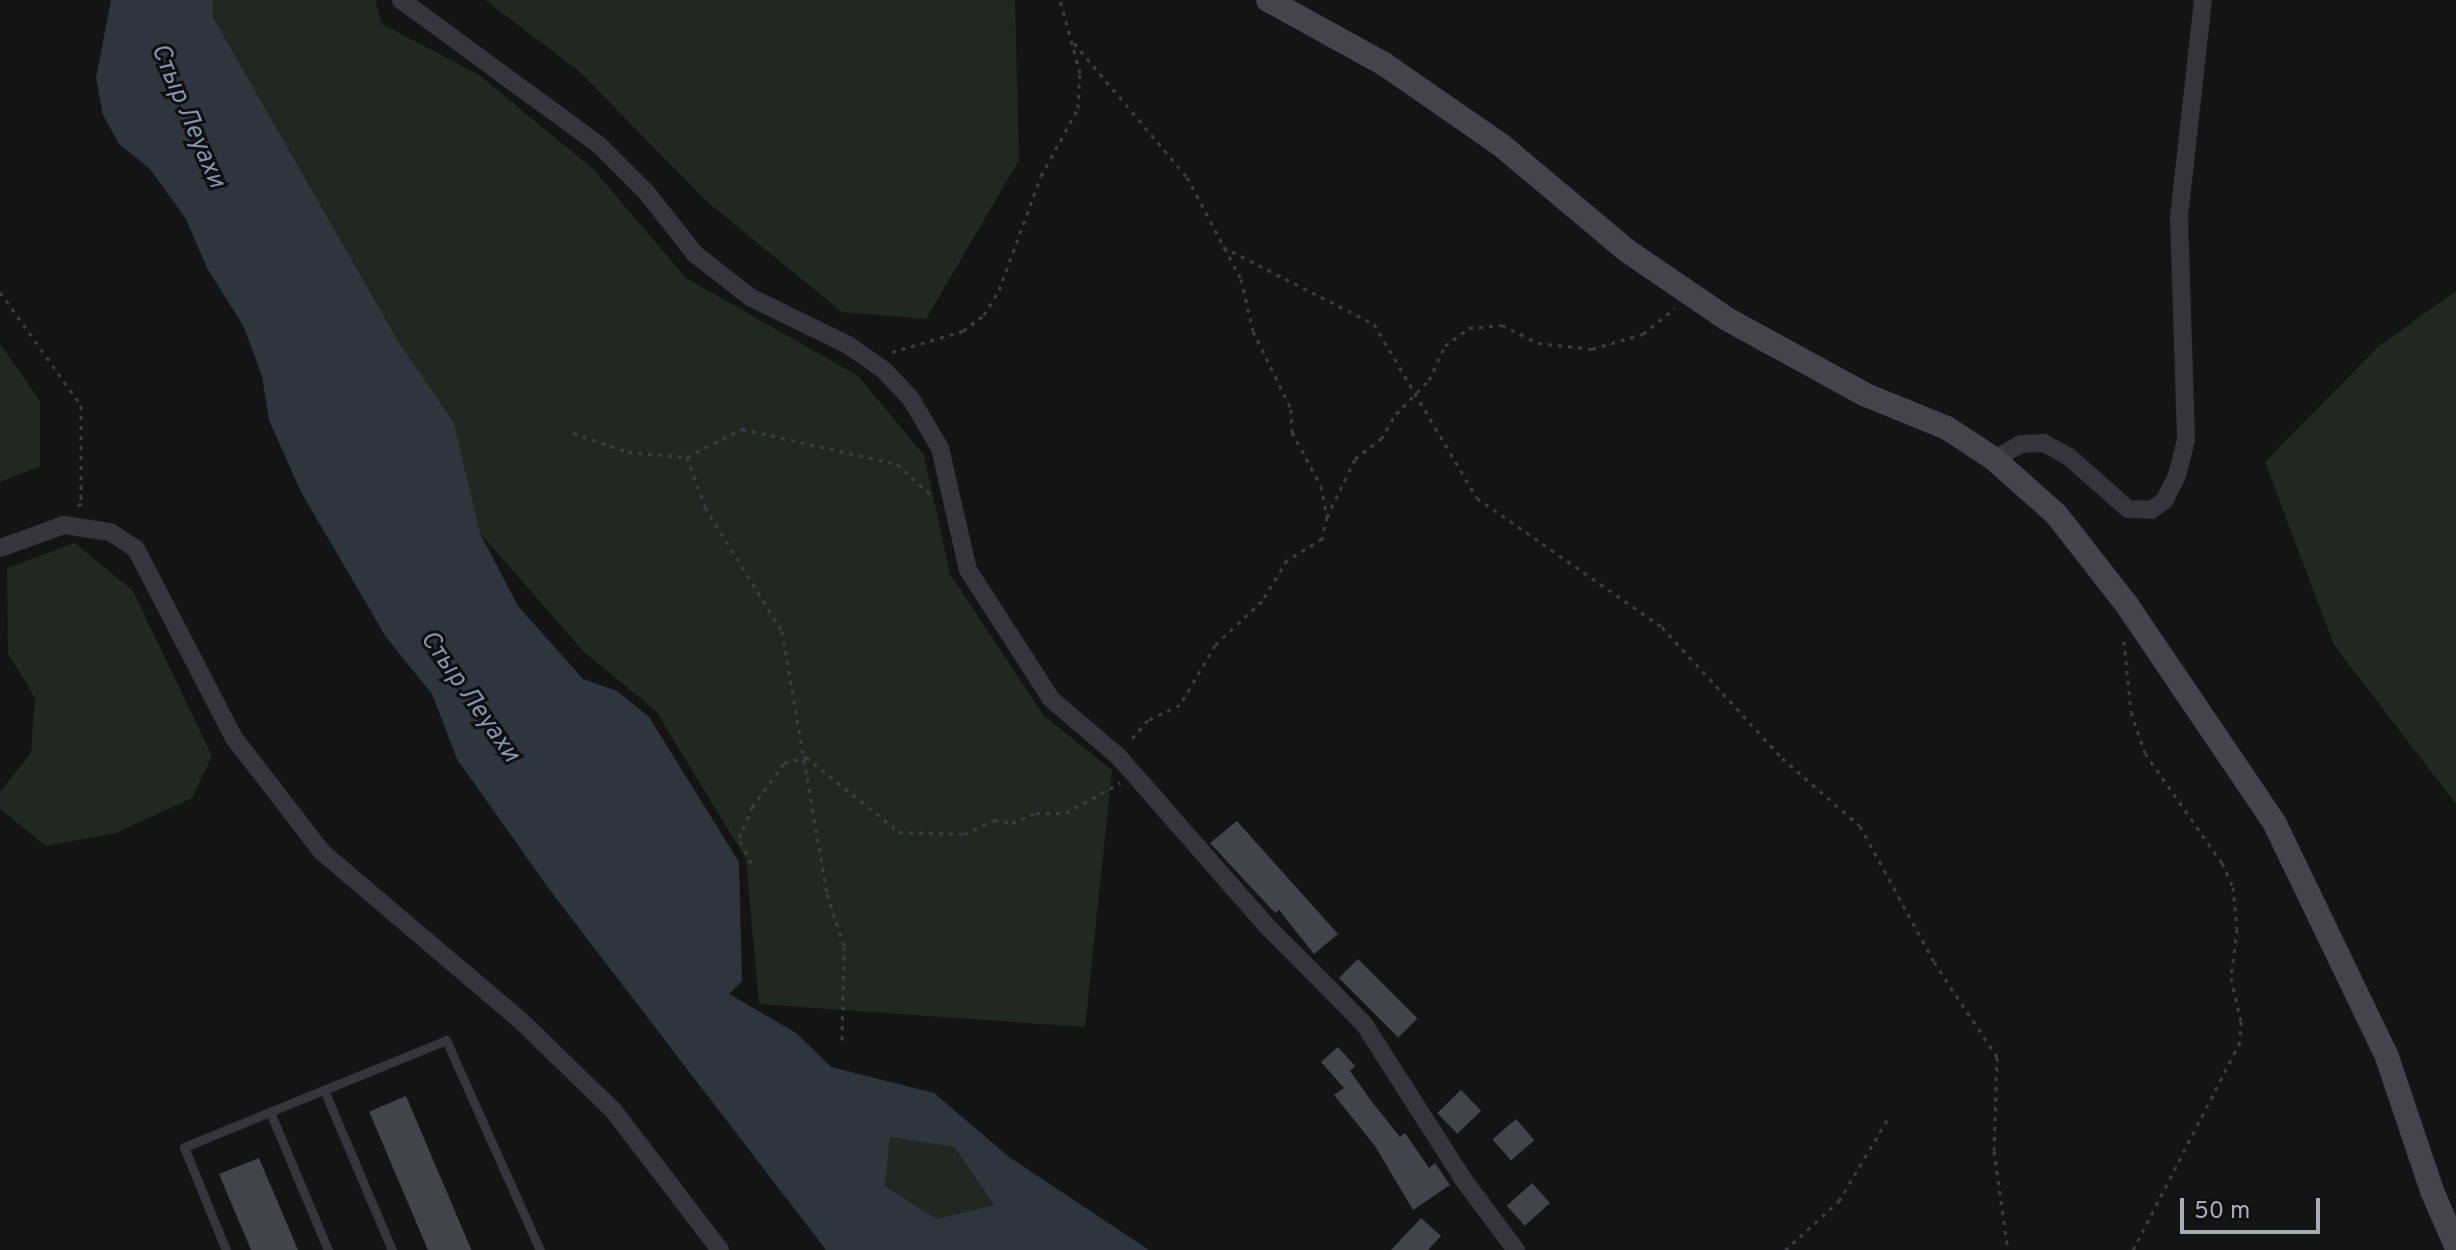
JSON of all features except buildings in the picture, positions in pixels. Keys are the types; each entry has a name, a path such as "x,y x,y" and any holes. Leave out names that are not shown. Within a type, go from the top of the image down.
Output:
{"main road":[{"path":"1268,0 1384,64 1488,136 1626,250 1697,298 1866,395 1947,428 1994,459 2056,514 2127,605 2282,838 2387,1057 2432,1191 2456,1246"}],"street":[{"path":"401,0 599,145 695,254 750,297 860,354 911,399 940,448 952,514 968,570 1051,699 1118,756 1267,926 1364,1024 1463,1179 1516,1250"},
{"path":"1994,459 2021,444 2044,443 2069,457 2128,509 2151,510 2164,501 2177,476 2186,439 2179,217 2203,0"},
{"path":"0,548 64,525 110,532 136,549 234,738 322,852 519,1019 613,1110 720,1250"}],"lane":[{"path":"226,1250 184,1147 446,1040 540,1250"},
{"path":"324,1090 392,1250"},
{"path":"270,1112 328,1250"}],"path":[{"path":"860,354 941,340 984,315 1014,256 1041,176 1078,108 1080,73 1060,0"},
{"path":"1074,43 1171,152 1241,279 1253,331 1291,409 1292,432 1321,486 1327,517"},
{"path":"1223,247 1374,324 1413,396 1477,498 1662,627 1782,758 1860,826 1934,962 1997,1057 1994,1151 2008,1250"},
{"path":"0,292 81,405 81,503 64,525"},
{"path":"1118,756 1148,720 1180,705 1215,645 1262,601 1287,560 1322,539 1327,517 1355,459 1381,439 1429,380 1445,346 1469,328 1502,325 1538,343 1592,349 1643,334 1664,312 1697,298"},
{"path":"573,433 628,452 687,457 742,429 897,464 952,514"},
{"path":"687,457 705,507 782,631 806,757 827,894 844,946 842,1044"},
{"path":"2127,605 2123,656 2131,712 2145,753 2222,863 2233,887 2237,929 2231,978 2241,1021 2240,1042 2133,1250"},
{"path":"806,757 899,832 964,834 994,820 1012,823 1036,813 1066,813 1134,776"},
{"path":"751,863 739,838 752,807 784,763 806,757"},
{"path":"1785,1250 1839,1201 1890,1115"}],"shaded area":[{"path":"213,0 375,0 382,24 479,75 593,169 686,278 858,376 924,455 950,574 1044,716 1112,770 1085,1027 759,1004 746,859 656,711 584,652 480,533 454,423 400,344 213,17"},
{"path":"485,0 1015,0 1019,160 926,319 842,312 706,201 580,72"},
{"path":"2456,291 2456,804 2334,645 2265,462 2379,346"},
{"path":"0,344 40,401 40,466 0,482"},
{"path":"75,543 133,591 212,756 192,798 116,833 46,846 0,809 0,792 31,753 35,698 8,653 7,568"},
{"path":"890,1137 954,1147 994,1205 937,1219 885,1186"}],"water":[{"name":"Стыр Леуахи","path":"111,0 213,0 213,17 400,344 454,423 480,533 518,606 583,679 617,691 649,717 739,862 742,981 729,994 796,1033 831,1067 934,1093 1009,1157 1149,1250 826,1250 552,893 457,759 432,694 386,637 301,492 269,420 262,376 244,327 207,268 186,219 150,169 119,144 103,115 96,78","holes":["890,1137 954,1147 994,1205 937,1219 885,1186"]}]}
